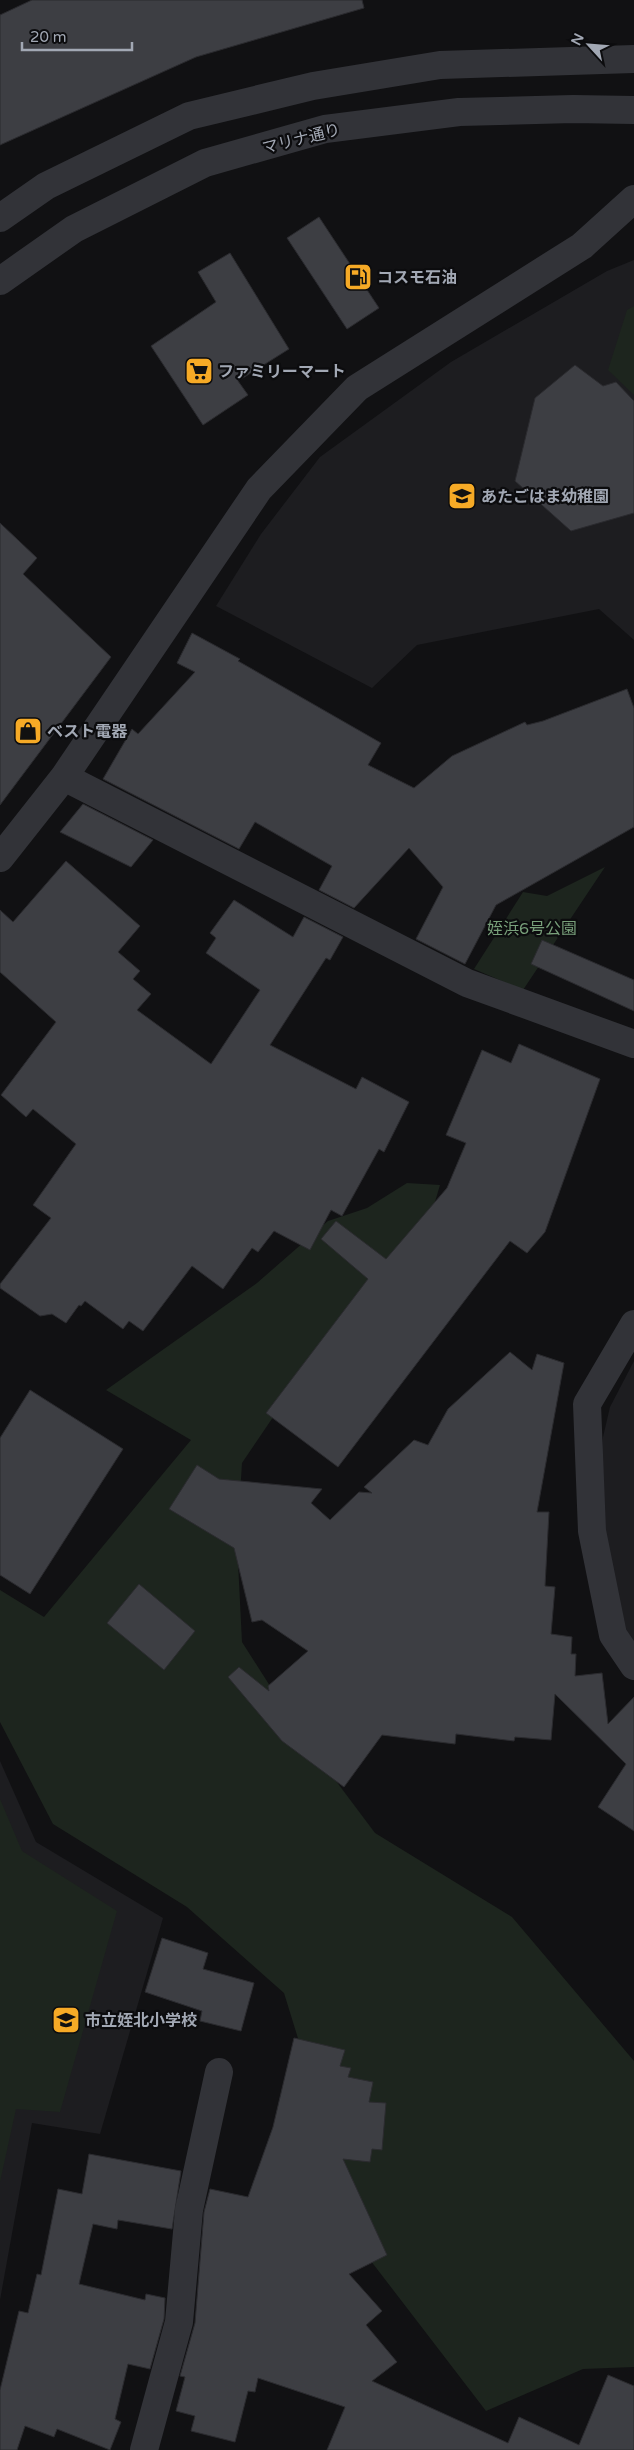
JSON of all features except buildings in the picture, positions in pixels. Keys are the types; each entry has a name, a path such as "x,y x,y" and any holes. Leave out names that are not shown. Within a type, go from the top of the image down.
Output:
{"street":[{"path":"0,218 46,186 189,116 313,86 440,65 634,59"},
{"name":"マリナ通り","path":"0,281 74,229 205,163 326,129 459,112 573,109 634,110"},
{"path":"0,858 64,777 259,489 357,388 582,246 634,199"},
{"path":"64,777 467,983 634,1044"},
{"path":"634,1324 587,1404 592,1531 613,1635 634,1666"},
{"path":"144,2450 178,2322 189,2210 219,2072"}],"shaded area":[{"name":"あたごはま幼稚園","path":"634,260 634,640 599,609 417,645 372,688 216,606 261,534 320,457 451,362 607,271"},
{"path":"634,1361 634,1646 621,1628 598,1496 603,1437 610,1407"},
{"name":"市立姪北小学校","path":"0,1761 36,1842 163,1918 100,2134 32,2123 0,2300"}],"green space":[{"path":"634,306 634,395 608,370 627,310"},
{"name":"姪浜6号公園","path":"605,867 523,990 474,969 523,892 547,896"},
{"path":"407,1183 440,1185 426,1232 303,1373 242,1463 237,1542 242,1642 300,1733 375,1833 512,1917 634,2061 634,2367 583,2369 486,2411 364,2252 284,1993 187,1907 53,1824 0,1722 0,1590 44,1617 191,1440 106,1390 257,1283 328,1221 367,1208"},
{"path":"0,1799 22,1851 117,1911 60,2112 16,2109 0,2182"}],"place":[{"name":"コスモ石油","path":"358,277"},
{"name":"ファミリーマート","path":"199,371"},
{"name":"あたごはま幼稚園","path":"462,496"},
{"name":"ベスト電器","path":"28,731"},
{"name":"市立姪北小学校","path":"66,2020"}]}
